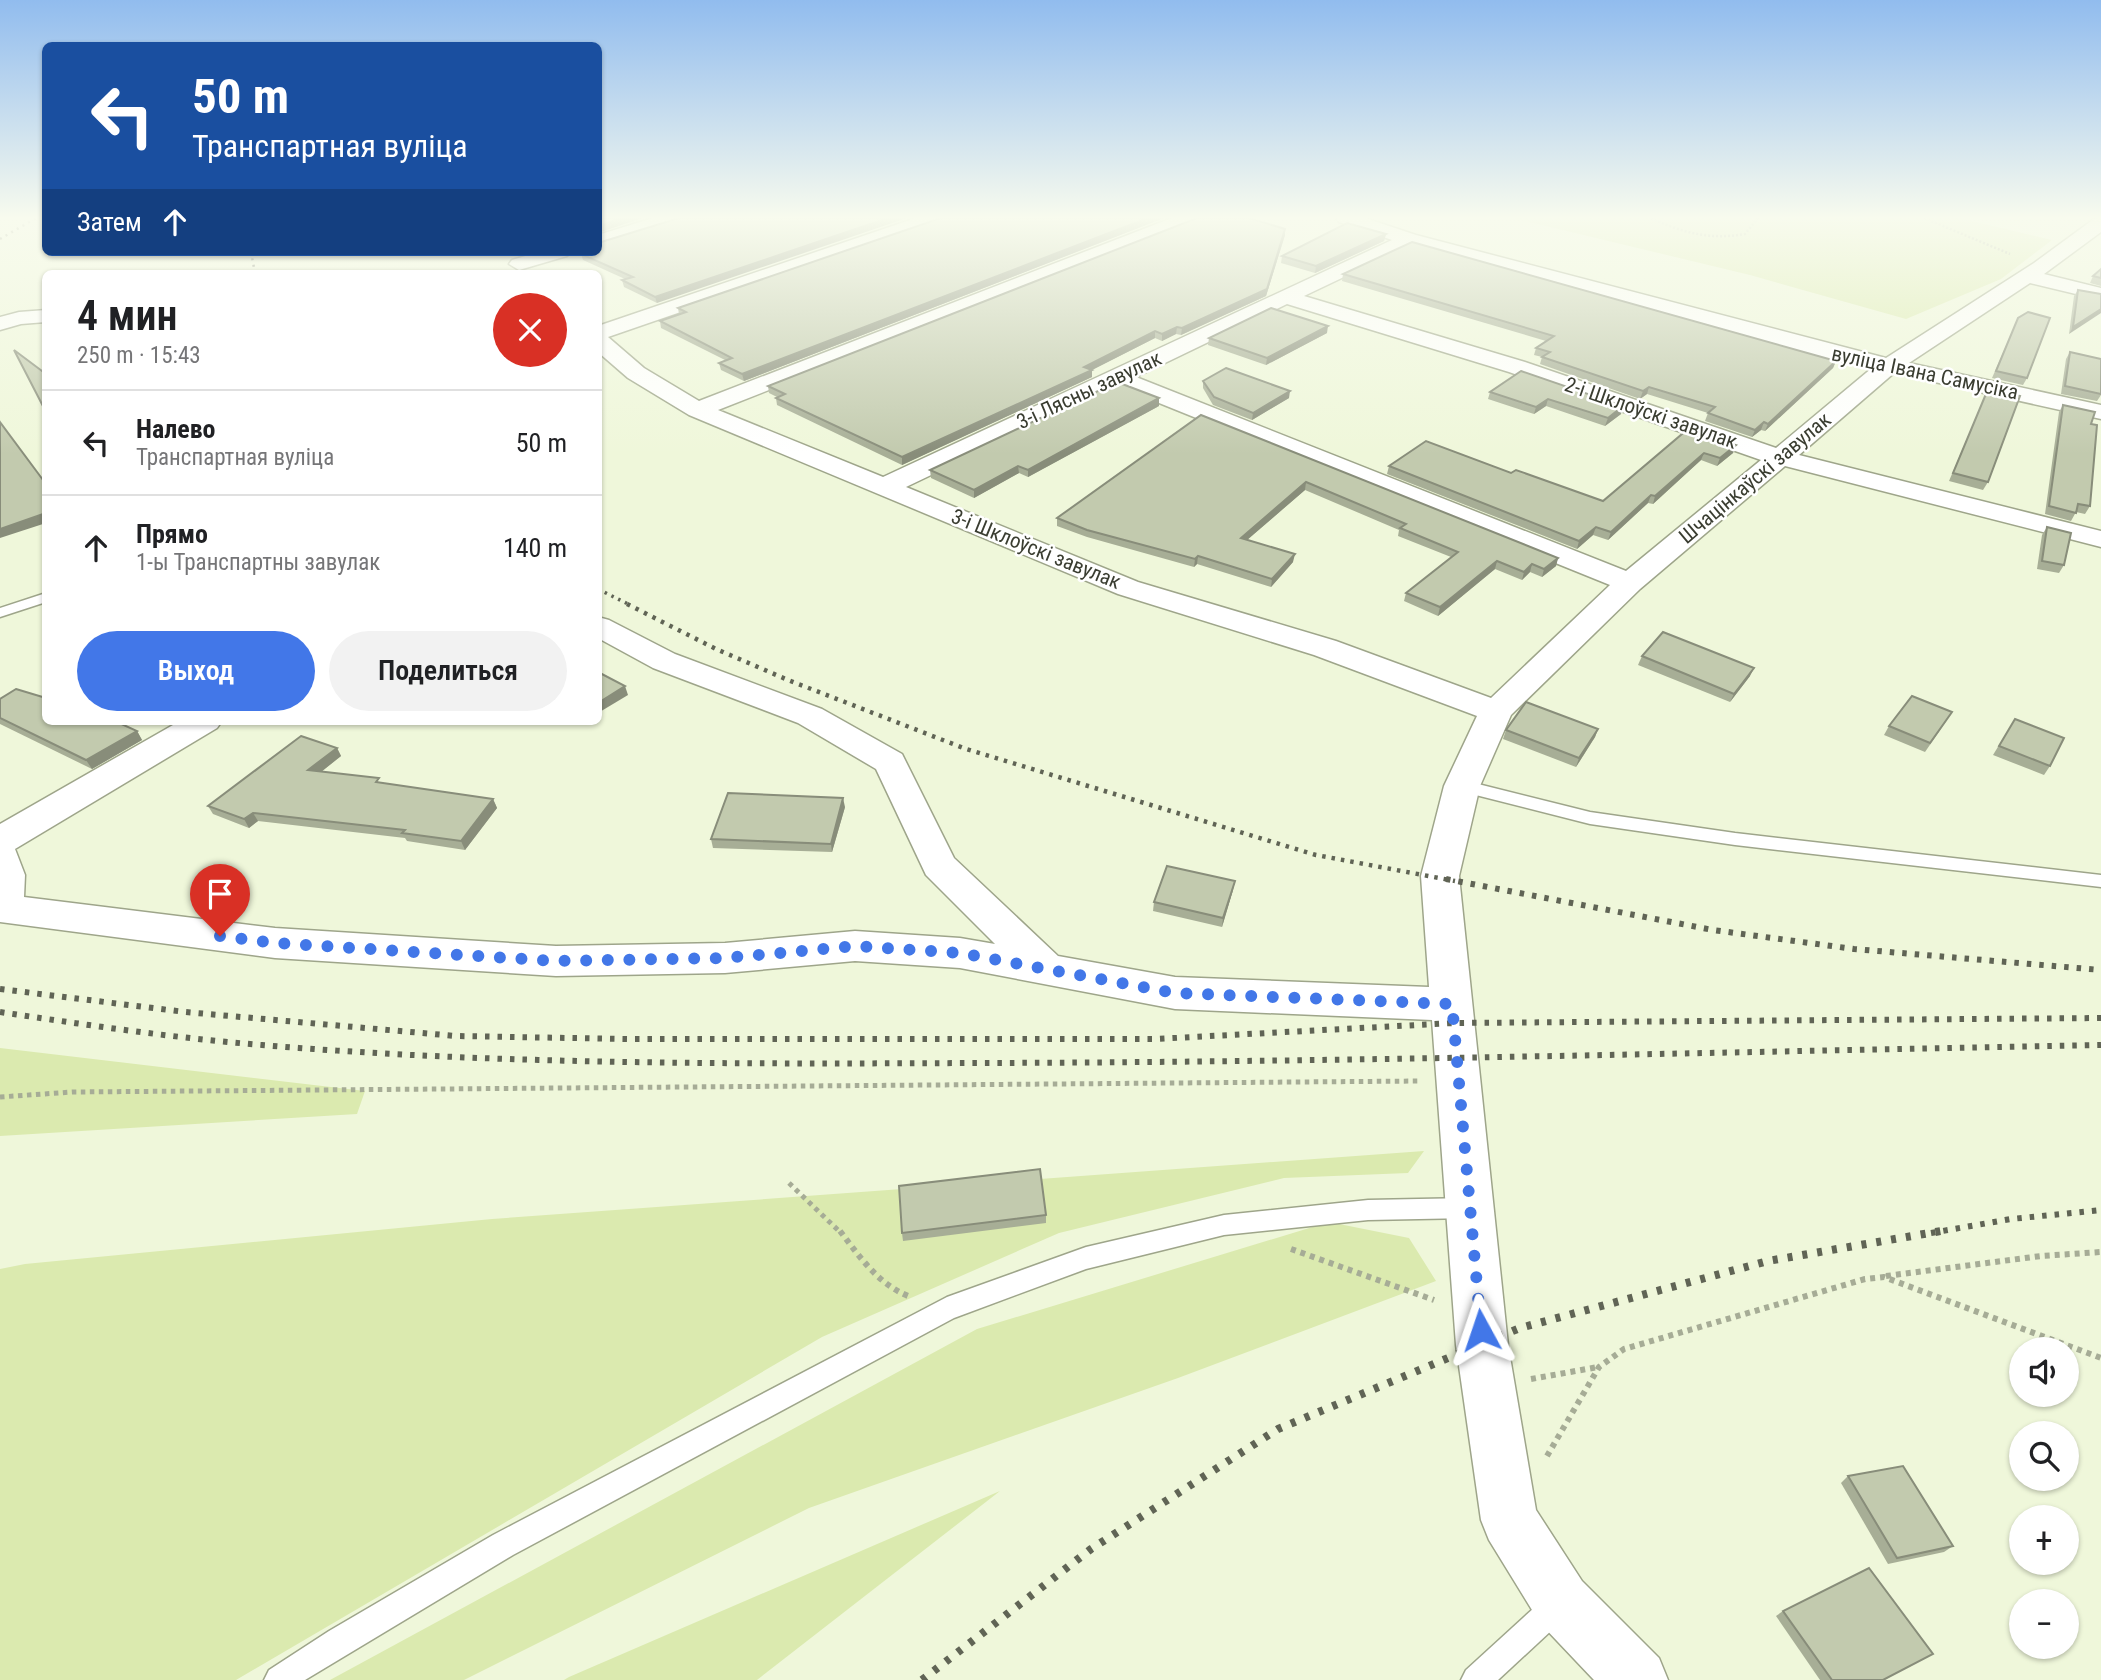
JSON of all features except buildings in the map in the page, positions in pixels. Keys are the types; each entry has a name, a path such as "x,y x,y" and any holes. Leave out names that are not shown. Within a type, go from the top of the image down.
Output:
{"street":[{"path":"602,332 705,296"},
{"path":"697,410 989,296"},
{"name":"вуліца Івана Самусіка","path":"1622,296 1833,353 2101,412"},
{"name":"Шчацінкаўскі завулак","path":"1637,1680 1561,1602 1509,1520 1480,1316 1440,876 1462,786 1496,711 1630,583 1890,365 1995,296"},
{"name":"3-і Лясны завулак","path":"884,487 1285,297"},
{"name":"2-і Шклоўскі завулак","path":"1285,297 1517,367 1778,457 2101,539"},
{"path":"0,324 19,318 42,316"},
{"name":"3-і Шклоўскі завулак","path":"602,343 636,373 697,410 1128,588 1325,648 1496,711"},
{"path":"1116,377 1630,583"},
{"path":"602,628 664,661 810,716 890,762 939,866 1048,971"},
{"path":"0,841 198,725"},
{"path":"0,855 7,874 7,893 1,908 275,943 556,961 725,958 855,946 960,953 1175,993 1452,1004"}],"lane":[{"path":"3,607 42,598"},
{"path":"1462,786 1590,818 1735,839 2101,881"},
{"path":"279,1680 339,1641 503,1545 947,1309 1086,1258 1224,1225 1368,1210 1470,1208"},
{"path":"1476,1680 1561,1602"}],"path":[{"path":"0,1097 72,1092 1459,1081"},
{"path":"789,1183 832,1222 858,1257 894,1292 947,1309"},
{"path":"1224,1225 1480,1316"},
{"path":"1544,1461 1599,1367 1624,1349 1865,1279 2041,1256 2101,1252"},
{"path":"1884,1277 2101,1358"},
{"path":"1488,1377 1527,1380 1599,1367"}],"green space":[{"path":"1826,296 1960,296 1906,319"},
{"path":"0,1048 365,1091 357,1114 0,1136"},
{"path":"1424,1151 1408,1173 1284,1178 1059,1233 822,1337 236,1680 0,1680 0,1269 25,1264 492,1219"},
{"path":"1329,1222 1409,1238 1436,1281 1178,1378 809,1508 464,1680 330,1680 977,1329"},
{"path":"1000,1491 757,1680 564,1680 569,1677"}],"railway":[{"path":"602,591 630,605"},
{"path":"627,604 716,649 788,680 966,749 1316,855 1455,881"},
{"path":"1446,879 1713,930 1854,949 2101,970"},
{"path":"0,989 185,1012 456,1036 628,1039 1156,1039 1454,1023 2101,1018"},
{"path":"0,1012 163,1035 262,1045 352,1052 621,1062 1261,1061 2101,1045"},
{"path":"1931,1233 2011,1219 2101,1210"},
{"path":"922,1680 1091,1549 1278,1429 1520,1328 1768,1261 1941,1231"}],"route":[{"path":"220,936 275,943 556,961 725,958 855,946 960,953 1175,993 1452,1004 1481,1330"}]}
